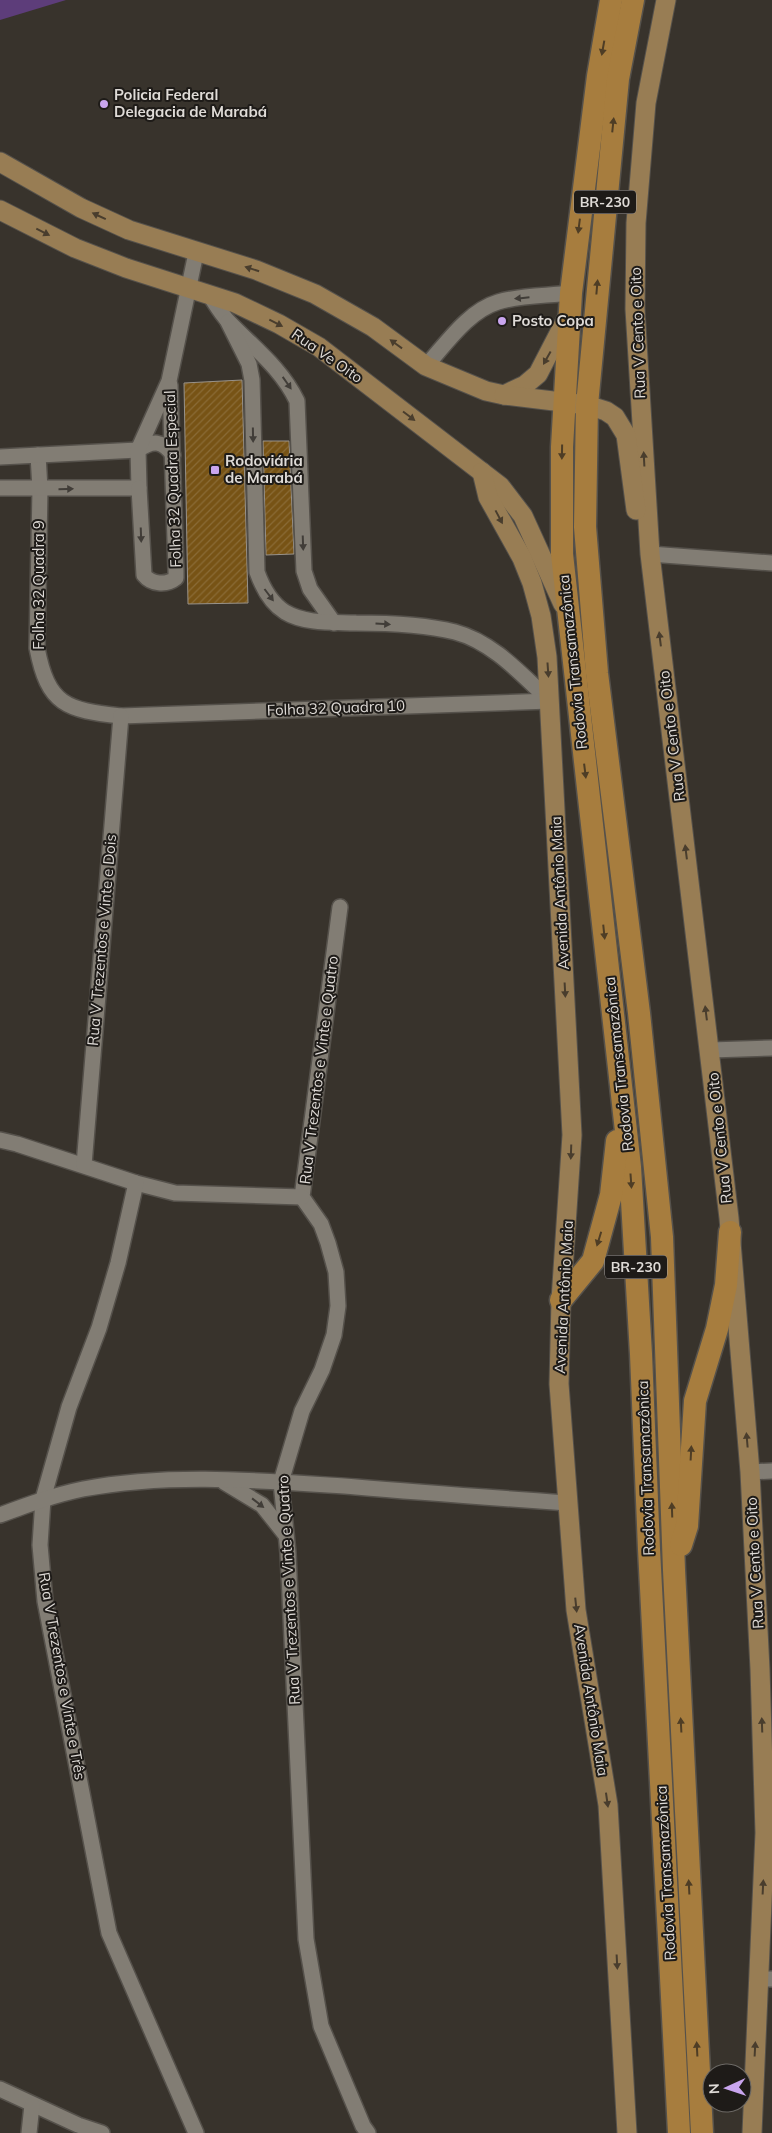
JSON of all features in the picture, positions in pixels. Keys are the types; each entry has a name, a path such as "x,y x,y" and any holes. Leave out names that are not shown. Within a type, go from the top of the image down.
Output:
{"highway":[{"name":"Rodovia Transamazônica","path":"611,0 598,76 570,304 564,403 562,554 567,613 630,1167 642,1354 649,1549 679,2133"},
{"name":"Rodovia Transamazônica","path":"633,0 617,89 587,405 585,527 590,602 640,1023 662,1237 674,1570 702,2133"},
{"path":"561,1300 592,1261 611,1195 617,1141 619,1070"},
{"path":"674,1570 687,1526 695,1401 717,1329 726,1285 730,1232"}],"main road":[{"name":"Rua V Cento e Oito","path":"666,0 646,103 636,223 635,309 650,554 711,1050 730,1232 750,1472 768,1834 765,1979 752,2133"},
{"path":"0,162 81,208 129,230 256,270 315,294 373,327 426,366 486,391 587,405 606,411 615,417 626,435 638,515 650,554"},
{"name":"Rua Ve Oito","path":"0,210 75,248 126,268 209,294 253,311 319,347 500,486 523,516 567,613"},
{"path":"504,395 525,384 538,374 570,304"},
{"name":"Avenida Antônio Maia","path":"482,472 488,497 522,558 532,583 542,624 550,700 572,1135 561,1300 560,1384 576,1610 608,1804 627,2133"}],"street":[{"path":"0,488 139,488 138,450 169,381 196,252"},
{"path":"209,294 228,322 249,364 252,380 257,572 262,586 282,610 296,618 334,623 395,625 456,632 500,654 550,700"},
{"path":"426,366 471,317 486,307 505,301 570,304"},
{"path":"228,322 272,364 289,385 296,401 304,571 310,589 334,623"},
{"name":"Folha 32 Quadra Especial","path":"139,488 144,575 148,580 166,583 176,578 169,381"},
{"path":"0,456 138,450 149,443 159,442 166,446 173,455"},
{"name":"Folha 32 Quadra 9","path":"38,454 40,489 37,648 42,672 48,687 57,698 70,706 88,712 121,716"},
{"path":"650,554 772,563"},
{"name":"Folha 32 Quadra 10","path":"121,716 550,700"},
{"name":"Rua V Trezentos e Vinte e Dois","path":"84,1165 121,716"},
{"name":"Rua V Trezentos e Vinte e Quatro","path":"340,907 302,1197 321,1224 328,1243 336,1272 338,1306 331,1344 322,1370 302,1411 282,1470 281,1482 306,1939 321,2026 362,2131"},
{"path":"711,1050 772,1048"},
{"path":"0,1140 136,1183 176,1193 302,1197"},
{"name":"Rua V Trezentos e Vinte e Três","path":"136,1183 115,1272 98,1328 68,1407 43,1499 40,1545 45,1601 110,1933 196,2133"},
{"path":"750,1472 772,1471"},
{"path":"0,1515 43,1499 120,1483 179,1478 281,1482 568,1503"},
{"path":"223,1481 262,1505 285,1534"},
{"path":"0,2089 32,2105 102,2133"},
{"path":"29,2133 32,2105"}],"shaded area":[{"path":"0,0 66,0 0,20"}],"building":[{"name":"Rodoviária de Marabá","path":"242,380 248,603 188,604 184,383"},
{"path":"263,441 289,441 294,554 266,555"}],"place":[{"name":"Policia Federal Delegacia de Marabá","path":"104,104"},
{"name":"Posto Copa","path":"502,321"},
{"name":"Rodoviária de Marabá","path":"215,470"}]}
